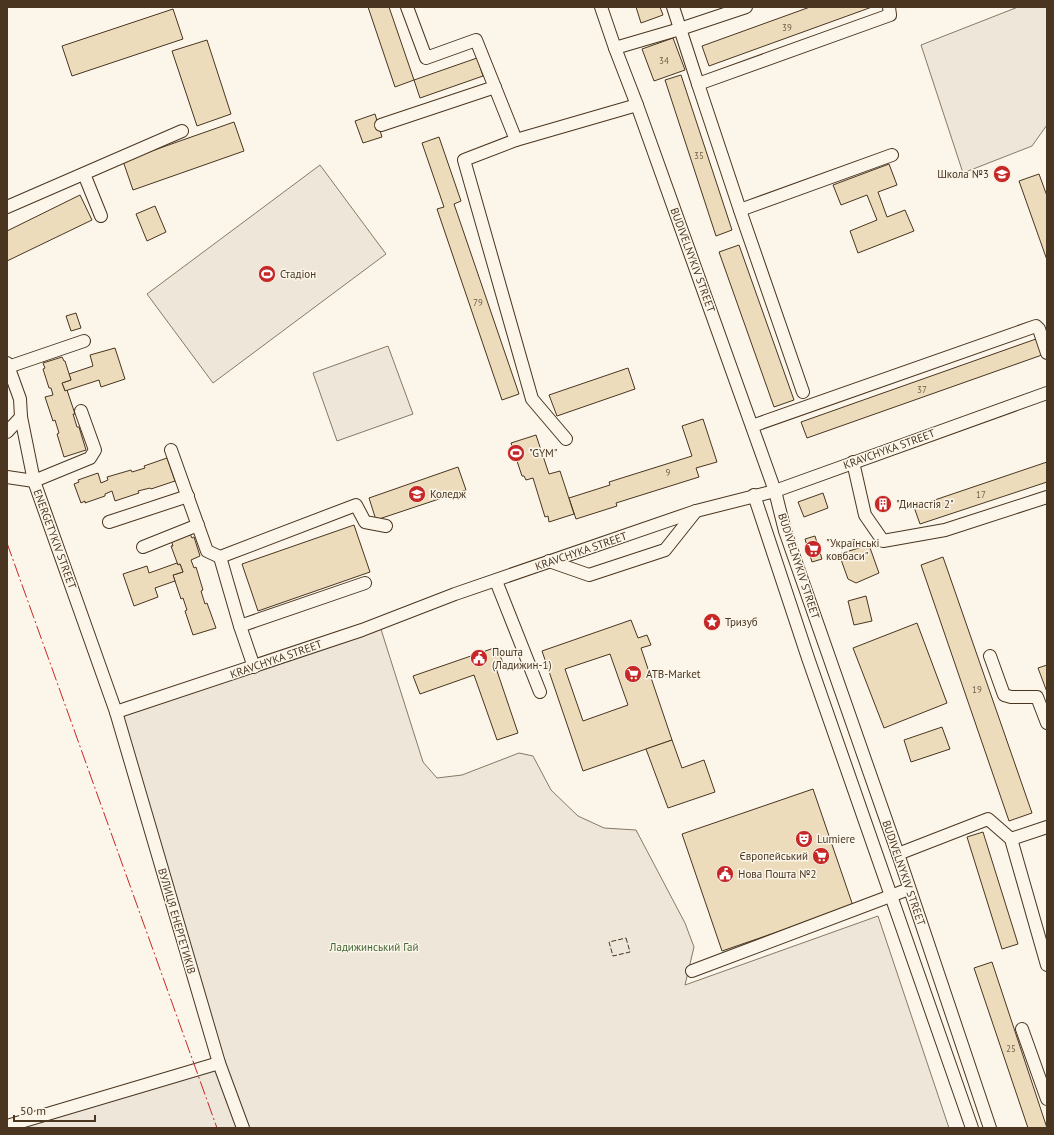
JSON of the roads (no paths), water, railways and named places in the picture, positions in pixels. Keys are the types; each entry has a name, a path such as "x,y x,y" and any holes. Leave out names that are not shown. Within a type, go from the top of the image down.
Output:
{"street":[{"path":"407,7 426,58 476,40 516,140"},
{"name":"BUDIVELNYKIV STREET","path":"601,7 775,491 785,531 898,854 990,1128"},
{"path":"673,7 740,210 803,392"},
{"path":"615,48 680,29 746,7"},
{"path":"698,84 890,14 889,7"},
{"path":"381,125 495,87"},
{"path":"566,439 532,399 464,160 516,140 637,105"},
{"path":"7,207 182,131"},
{"path":"740,210 892,155"},
{"path":"84,174 101,216"},
{"path":"752,426 1036,326 1039,329 1047,353"},
{"path":"8,365 84,341"},
{"name":"ENERGETYKIV STREET","path":"8,365 20,399 21,417 34,481 116,712"},
{"name":"KRAVCHYKA STREET","path":"116,712 362,630 455,594 696,511 754,495 775,491 1047,393"},
{"path":"7,477 34,481 90,458 95,450 81,411"},
{"path":"7,432 21,417"},
{"path":"171,450 207,551 220,558 254,667"},
{"path":"853,462 865,515 882,541 945,530 1047,497"},
{"path":"754,495 808,658 972,1128"},
{"path":"110,522 188,496"},
{"path":"220,558 356,505 365,522 386,526"},
{"path":"549,561 589,575 665,550 696,511"},
{"path":"144,547 198,524"},
{"path":"496,581 540,692"},
{"path":"240,626 365,583"},
{"path":"990,656 1004,695 1011,697 1037,697 1047,723"},
{"name":"ВУЛИЦЯ ЕНЕРГЕТИКІВ","path":"116,712 219,1063 243,1128"},
{"path":"846,766 865,760"},
{"path":"898,854 988,819 1011,839 1047,965"},
{"path":"1011,839 1047,827"},
{"path":"692,971 909,889"},
{"path":"1022,1029 1047,1099"},
{"path":"7,1126 219,1063"}],"place":[{"name":"Школа №3","path":"1002,174"},
{"name":"Стадіон","path":"267,274"},
{"name":"\"GYM\"","path":"516,453"},
{"name":"Коледж","path":"417,494"},
{"name":"\"Династія 2\"","path":"883,504"},
{"name":"\"Українські ковбаси\"","path":"813,549"},
{"name":"Тризуб","path":"712,622"},
{"name":"Пошта (Ладижин-1)","path":"479,658"},
{"name":"ATB-Market","path":"633,674"},
{"name":"Lumiere","path":"804,839"},
{"name":"Європейський","path":"821,856"},
{"name":"Нова Пошта №2","path":"725,874"}],"park label":[{"name":"Ладижинський Гай","path":"374,947"}]}
